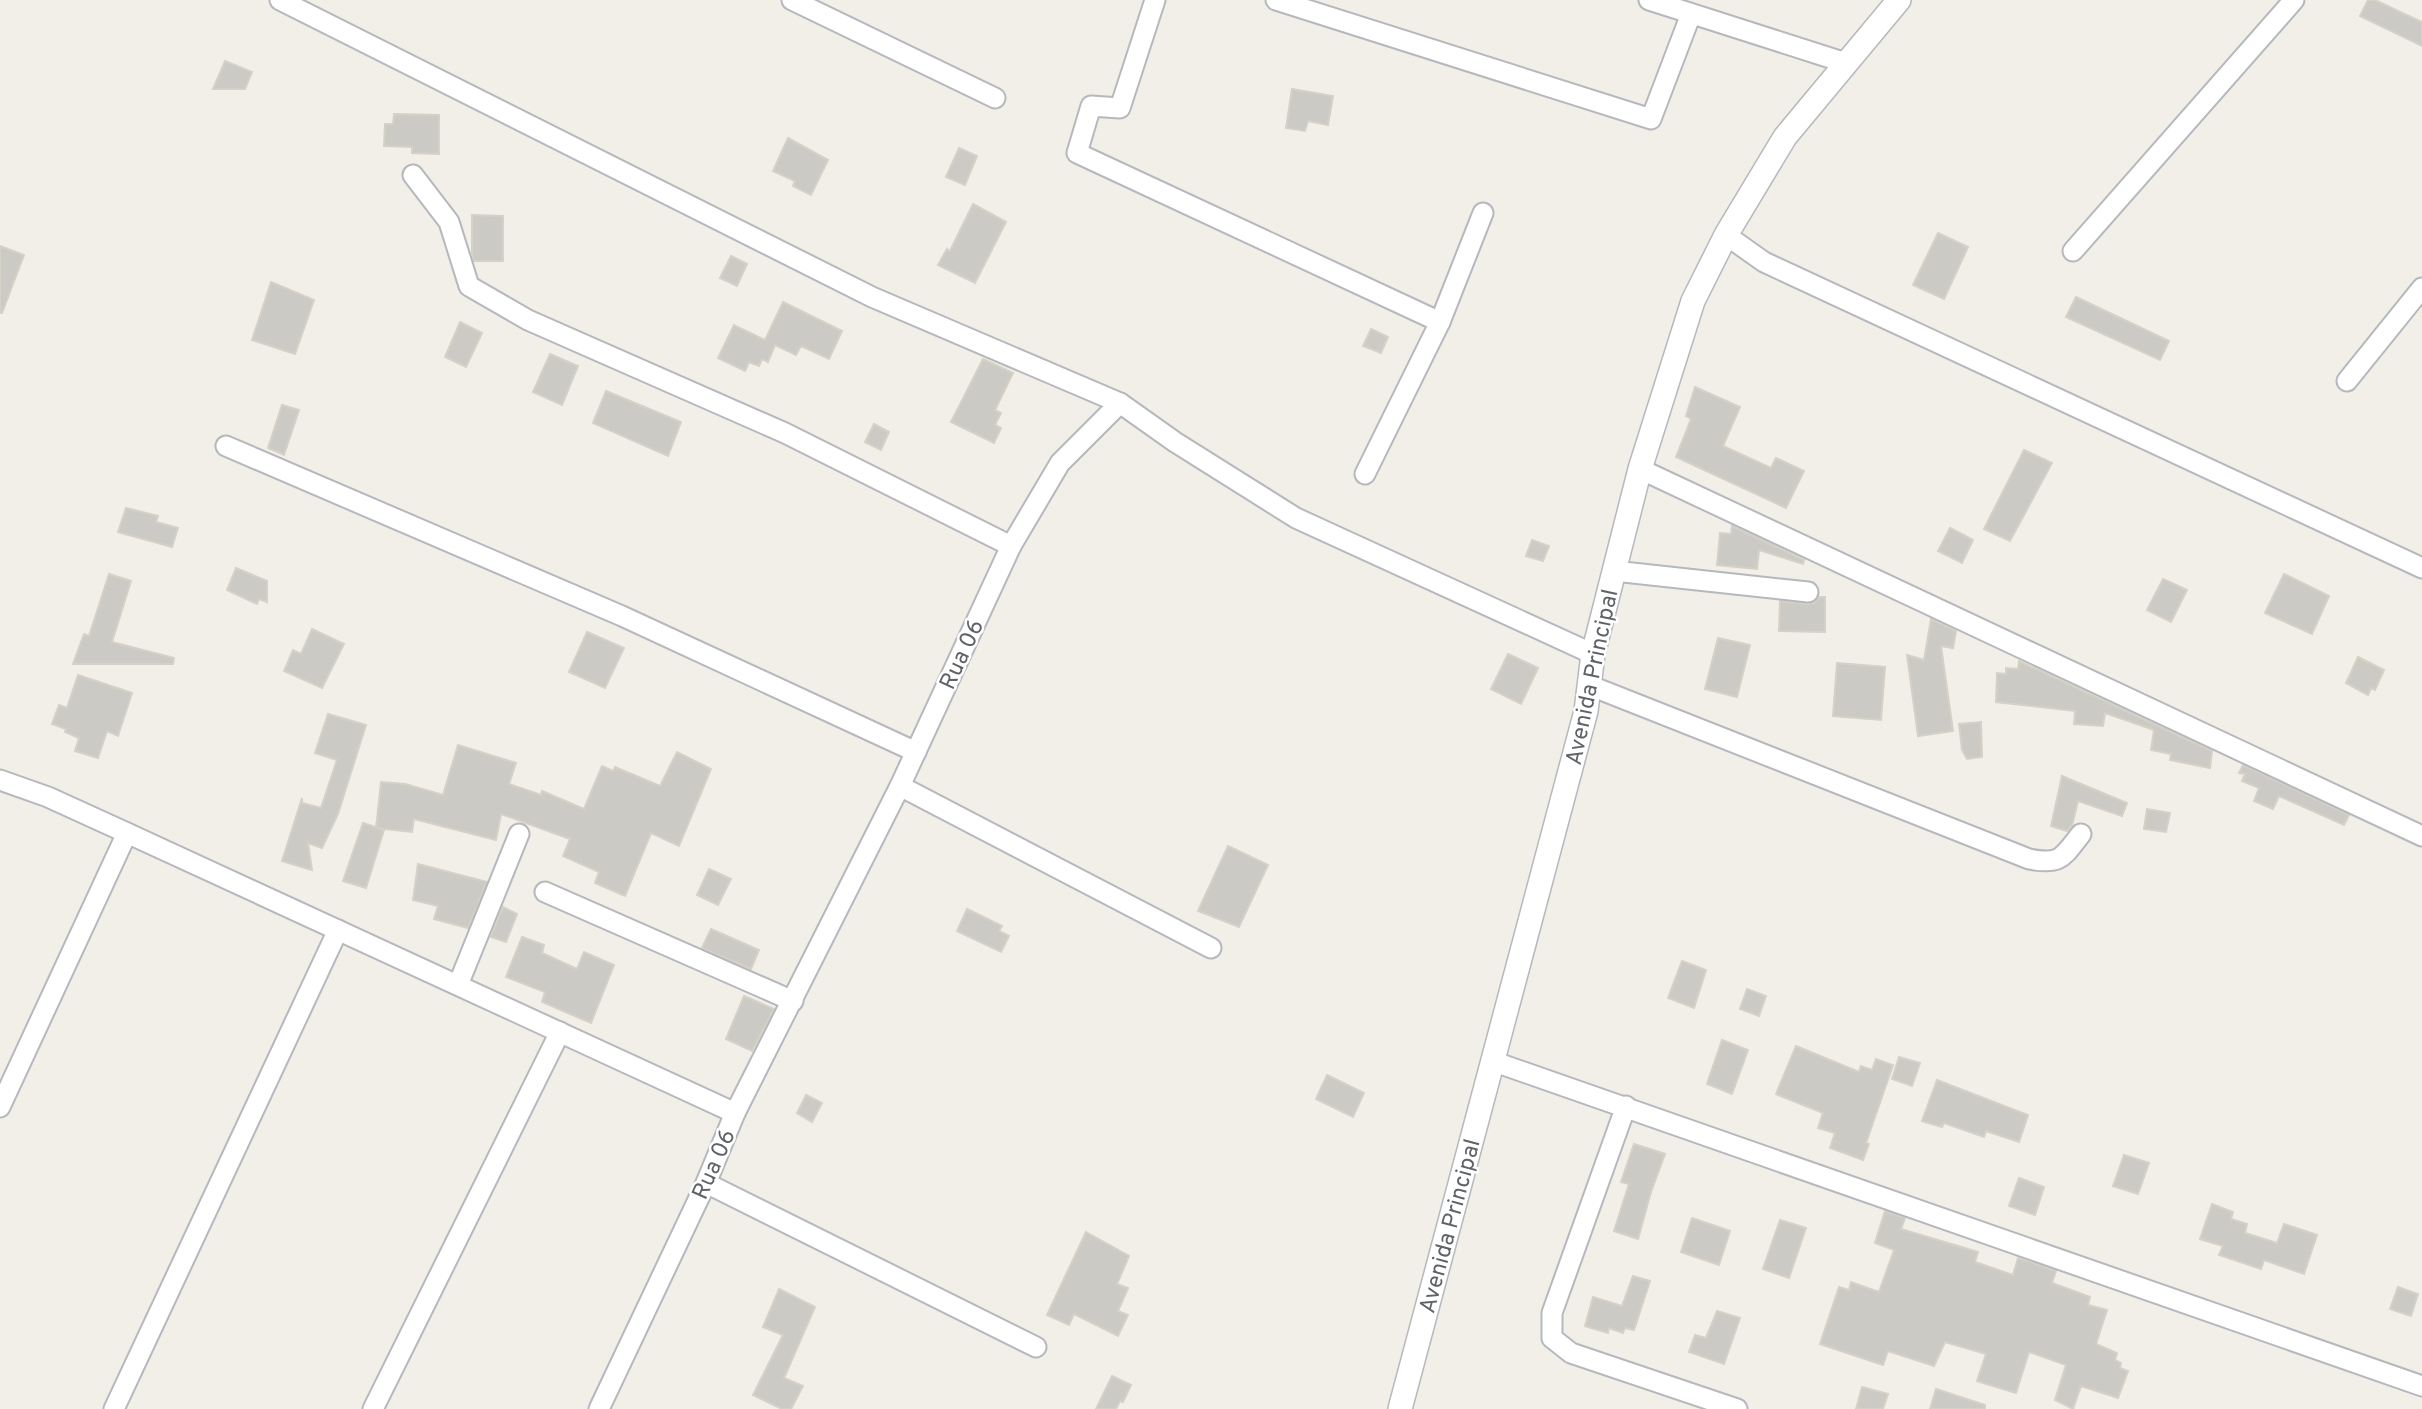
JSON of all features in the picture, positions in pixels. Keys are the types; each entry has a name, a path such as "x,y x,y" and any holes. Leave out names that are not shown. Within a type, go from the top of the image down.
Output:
{"street":[{"path":"280,0 872,297 1120,403 1175,442 1296,518 1593,654"},
{"path":"792,0 995,98"},
{"path":"1155,0 1121,108 1091,106 1077,153 1440,322"},
{"path":"1276,0 1651,119 1691,13"},
{"path":"1648,0 1846,63"},
{"name":"Avenida Principal","path":"1400,1409 1583,724 1591,686 1593,654 1640,469 1693,301 1726,235 1785,137 1899,0"},
{"path":"2073,251 2294,0"},
{"path":"413,175 449,222 469,286 528,320 785,433 1011,546"},
{"path":"1365,474 1440,322 1483,213"},
{"path":"1726,235 1764,262 2422,568"},
{"path":"2347,381 2422,288"},
{"name":"Rua 06","path":"599,1409 706,1183 735,1113 900,786 1011,546 1060,463 1120,403"},
{"path":"226,446 622,616 916,752"},
{"path":"1640,469 2422,836"},
{"path":"1614,571 1808,592"},
{"path":"1591,686 2029,859 2050,863 2061,859 2081,834"},
{"path":"0,780 48,797 128,833 735,1113"},
{"path":"900,786 1211,948"},
{"path":"0,1108 128,833"},
{"path":"458,985 519,834"},
{"path":"545,892 793,1001"},
{"path":"114,1409 338,930"},
{"path":"373,1409 560,1032"},
{"path":"1492,1061 2422,1386"},
{"path":"1626,1106 1552,1313 1552,1338 1571,1353 1737,1409"},
{"path":"706,1183 1036,1347"}],"building":[{"path":"2368,0 2375,0 2422,22 2422,46 2360,16"},
{"path":"225,61 252,72 245,89 213,89"},
{"path":"1292,89 1333,96 1328,125 1308,121 1305,131 1286,128"},
{"path":"394,114 439,115 439,154 412,153 412,147 384,146 385,124 393,124"},
{"path":"788,138 828,160 811,195 793,186 795,181 773,171"},
{"path":"959,148 977,156 965,185 946,177"},
{"path":"973,204 1006,222 975,283 938,265 947,249 950,251"},
{"path":"472,215 503,216 503,261 474,261"},
{"path":"1938,233 1968,247 1944,299 1913,285"},
{"path":"0,246 24,255 2,313 0,313"},
{"path":"731,256 747,264 737,286 720,278"},
{"path":"271,282 314,300 295,354 252,340"},
{"path":"2076,297 2169,341 2160,360 2066,317"},
{"path":"783,302 842,331 829,359 801,346 796,355 775,345 768,362 762,359 759,366 749,362 745,371 718,358 734,325 765,340"},
{"path":"460,322 482,333 466,367 445,357"},
{"path":"1371,329 1388,337 1381,353 1363,346"},
{"path":"550,354 578,366 562,405 533,392"},
{"path":"983,359 1013,373 995,410 1001,413 995,425 1001,428 994,443 951,422"},
{"path":"1695,387 1740,407 1723,446 1771,468 1776,458 1804,471 1786,508 1676,457 1691,419 1686,416"},
{"path":"606,391 681,422 668,456 593,423"},
{"path":"282,405 299,410 284,455 268,448"},
{"path":"874,424 889,432 881,450 865,442"},
{"path":"2024,450 2052,463 2010,541 1984,529"},
{"path":"126,508 158,516 156,522 178,528 172,547 118,532"},
{"path":"1732,526 1804,560 1803,564 1759,550 1757,569 1717,565 1720,533 1731,534"},
{"path":"1950,528 1973,540 1962,563 1938,551"},
{"path":"1532,540 1549,546 1543,561 1526,556"},
{"path":"236,568 267,581 267,602 259,599 257,604 227,590"},
{"path":"109,574 131,581 112,642 174,658 173,664 73,664 84,634 89,636"},
{"path":"2284,574 2329,596 2312,634 2265,613"},
{"path":"2163,579 2187,590 2171,622 2147,610"},
{"path":"1819,597 1825,597 1825,632 1779,631 1780,601 1807,604 1814,603"},
{"path":"1931,619 1956,631 1953,648 1941,646 1953,731 1918,736 1907,655 1924,660"},
{"path":"312,629 344,644 322,688 284,671 293,650 301,654"},
{"path":"587,632 624,648 605,688 569,672"},
{"path":"1718,638 1750,645 1737,697 1705,689"},
{"path":"1508,654 1538,668 1521,704 1491,689"},
{"path":"2358,657 2384,670 2375,690 2371,688 2368,695 2346,683"},
{"path":"2019,661 2212,751 2210,768 2170,760 2171,754 2151,750 2154,730 2105,713 2103,726 2074,724 2075,711 1996,702 1997,673 2006,674 2006,668 2018,669"},
{"path":"1837,663 1885,667 1881,720 1833,716"},
{"path":"78,675 132,693 118,736 107,731 98,758 75,751 79,738 52,724 59,705 67,708"},
{"path":"328,714 366,725 338,814 322,848 308,843 312,870 282,861 302,798 302,803 321,808 337,760 315,753"},
{"path":"1981,722 1982,757 1967,759 1962,750 1959,724"},
{"path":"458,745 516,763 509,784 541,795 542,791 584,809 602,766 613,771 615,767 660,786 677,752 711,769 679,846 651,833 625,896 595,883 599,872 563,856 570,839 501,814 496,840 414,819 412,832 376,828 381,782 405,784 443,795"},
{"path":"2243,765 2349,815 2344,825 2279,796 2273,809 2254,801 2259,788 2242,781 2245,774 2239,773"},
{"path":"2062,776 2127,803 2122,816 2078,801 2072,826 2067,831 2051,826"},
{"path":"2147,809 2170,813 2166,832 2144,829"},
{"path":"363,823 384,830 366,888 343,881"},
{"path":"1228,846 1268,865 1239,927 1198,911"},
{"path":"418,864 487,882 468,928 434,919 438,906 413,900"},
{"path":"709,869 731,879 718,905 697,895"},
{"path":"503,907 517,914 506,942 491,937"},
{"path":"967,909 1002,926 999,931 1009,936 1001,952 957,931"},
{"path":"711,929 759,950 751,969 702,948"},
{"path":"522,937 544,945 542,953 577,969 584,952 614,965 591,1023 542,1002 545,992 506,977"},
{"path":"1682,961 1706,970 1694,1008 1668,998"},
{"path":"1747,989 1766,996 1759,1016 1740,1009"},
{"path":"744,996 774,1009 752,1051 726,1039"},
{"path":"1722,1040 1748,1050 1732,1094 1707,1084"},
{"path":"1796,1046 1859,1072 1861,1066 1872,1070 1876,1059 1893,1065 1866,1143 1869,1144 1863,1160 1830,1148 1835,1133 1818,1128 1823,1113 1776,1094"},
{"path":"1899,1057 1920,1063 1912,1086 1892,1079"},
{"path":"1327,1075 1364,1093 1353,1117 1316,1099"},
{"path":"1937,1080 2028,1115 2019,1142 1986,1131 1984,1137 1944,1123 1942,1127 1922,1121"},
{"path":"806,1095 822,1103 812,1122 797,1113"},
{"path":"1634,1144 1665,1154 1638,1239 1614,1231 1629,1184 1621,1182"},
{"path":"2124,1155 2149,1163 2138,1194 2113,1186"},
{"path":"2019,1178 2044,1187 2035,1215 2009,1206"},
{"path":"2212,1204 2233,1212 2231,1219 2247,1224 2245,1233 2277,1243 2284,1224 2317,1235 2304,1274 2264,1260 2261,1269 2219,1255 2223,1246 2200,1239"},
{"path":"1885,1211 1905,1218 1901,1229 1978,1252 1975,1262 2013,1275 2018,1258 2056,1271 2052,1283 2090,1297 2088,1305 2107,1310 2096,1344 2117,1353 2115,1360 2121,1363 2120,1368 2128,1371 2118,1398 2081,1386 2073,1409 2055,1400 2066,1365 2029,1352 2016,1393 1977,1381 1986,1354 1945,1342 1934,1366 1888,1351 1883,1365 1820,1344 1839,1287 1849,1290 1851,1282 1879,1292 1894,1250 1875,1243"},
{"path":"1692,1218 1730,1231 1719,1265 1681,1252"},
{"path":"1780,1220 1806,1228 1789,1278 1763,1269"},
{"path":"1086,1232 1129,1256 1117,1284 1128,1288 1118,1311 1128,1315 1118,1336 1074,1314 1069,1325 1047,1315"},
{"path":"1633,1276 1650,1281 1634,1330 1625,1328 1623,1333 1609,1328 1608,1333 1585,1326 1593,1297 1622,1306"},
{"path":"2398,1287 2418,1294 2411,1316 2390,1309"},
{"path":"779,1289 815,1307 784,1378 803,1386 791,1409 782,1409 753,1395 783,1335 763,1327"},
{"path":"1717,1311 1740,1318 1724,1364 1689,1352 1695,1335 1706,1338"},
{"path":"1112,1376 1131,1385 1123,1402 1120,1401 1116,1409 1096,1409"},
{"path":"1862,1387 1888,1394 1883,1409 1856,1409"},
{"path":"1936,1389 1985,1405 1985,1409 1930,1409"}]}
